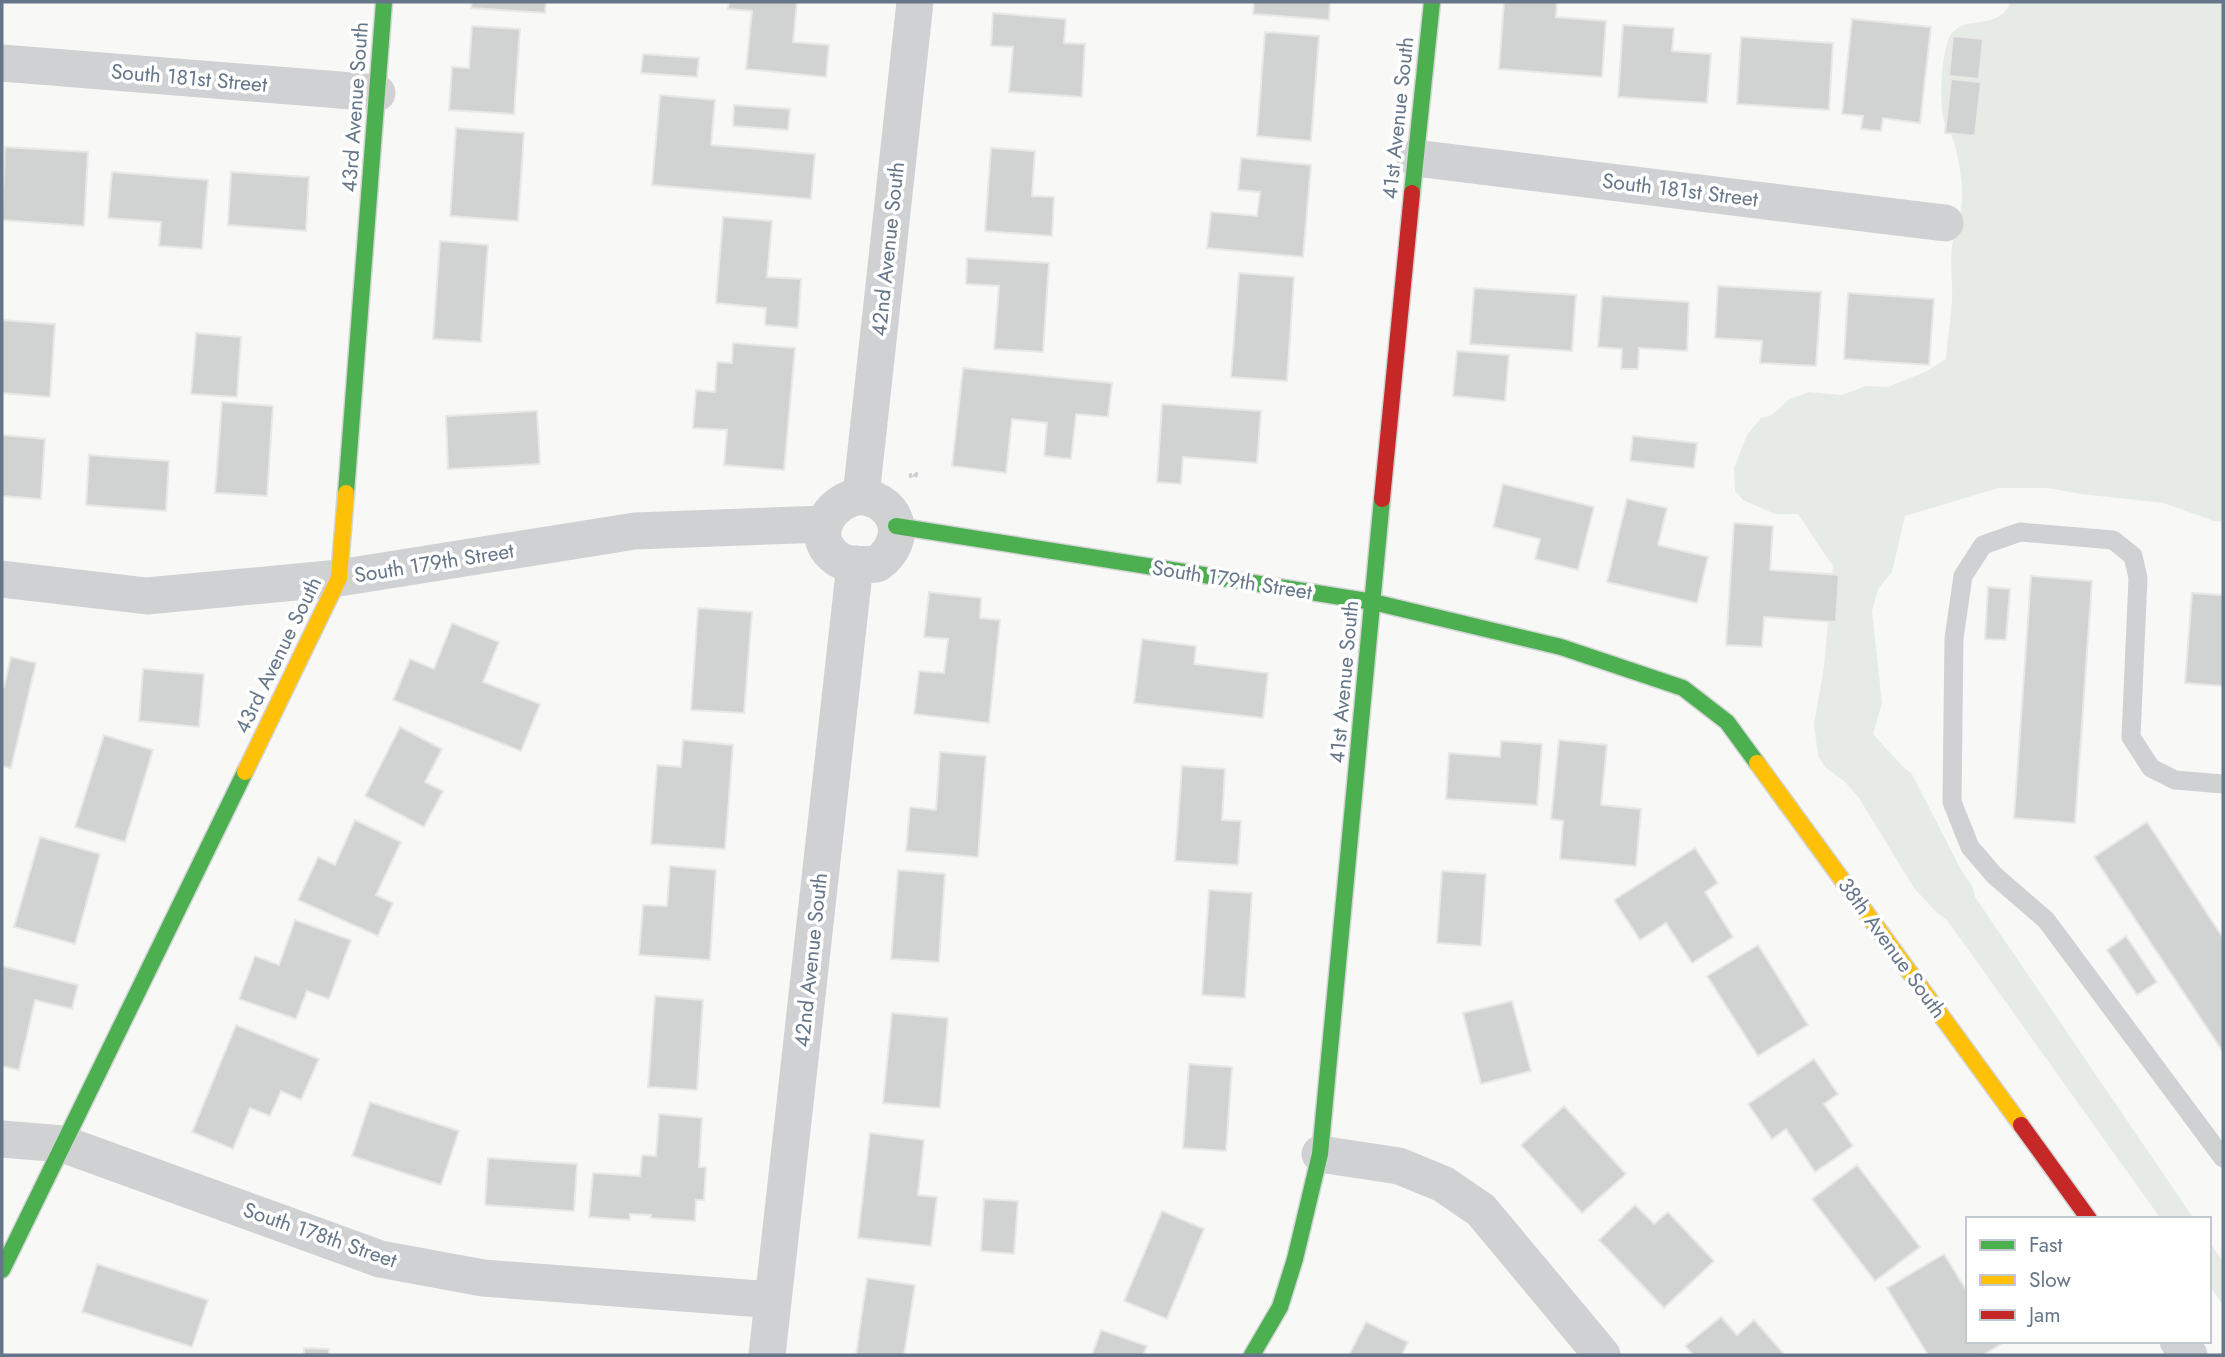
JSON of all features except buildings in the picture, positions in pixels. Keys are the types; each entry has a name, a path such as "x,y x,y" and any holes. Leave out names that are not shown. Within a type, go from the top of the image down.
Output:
{"street":[{"name":"43rd Avenue South","path":"2,1270 339,578 384,2"},
{"name":"42nd Avenue South","path":"861,496 915,2"},
{"name":"41st Avenue South","path":"1252,1355 1280,1307 1296,1259 1320,1154 1432,2"},
{"name":"South 181st Street","path":"2,63 377,93"},
{"name":"South 181st Street","path":"1415,158 1945,223"},
{"path":"861,496 884,504 892,514 896,526 893,548 887,557 877,564 855,564 835,558 824,537 824,524 829,512 848,497 861,496"},
{"name":"South 179th Street","path":"2,579 147,596 339,578 635,531 824,524"},
{"name":"South 179th Street","path":"896,526 1373,603 1562,647 1683,688"},
{"name":"42nd Avenue South","path":"767,1355 855,564"},
{"name":"38th Avenue South","path":"1683,688 1727,722 2088,1217"},
{"name":"South 178th Street","path":"2,1139 63,1144 380,1259 483,1278 773,1300"},
{"path":"1320,1154 1399,1166 1444,1184 1482,1210 1602,1355"}],"lane":[{"path":"2223,784 2175,780 2151,768 2132,737 2138,578 2133,556 2113,540 2020,532 1983,545 1963,576 1954,638 1952,802 1970,847 1994,875 2046,920 2223,1158"}],"shaded area":[{"path":"2011,2 2223,2 2223,522 2164,503 2047,488 1998,488 1905,516 1892,572 1878,589 1872,611 1882,703 1873,734 1912,774 1972,886 1975,897 2193,1217 2160,1217 1947,920 1914,888 1859,798 1844,781 1825,767 1818,756 1814,724 1824,667 1833,565 1798,514 1775,514 1743,500 1735,491 1734,468 1747,435 1761,418 1772,415 1788,400 1809,392 1842,395 1866,386 1888,387 1927,371 1946,359 1952,300 1952,248 1962,193 1957,152 1942,113 1942,69 1948,41 1953,32 1960,26 1987,21 2004,12"},
{"path":"2211,1244 2223,1262 2223,1305 2211,1288"}],"traffic: fast":[{"path":"346,493 384,2"},
{"path":"1412,193 1432,2"},
{"path":"1252,1355 1280,1307 1295,1259 1320,1154 1382,499"},
{"path":"896,526 1373,602 1561,647 1683,688 1727,722 1757,763"},
{"path":"2,1270 245,772"}],"traffic: slow":[{"path":"245,772 339,578 346,493"},
{"path":"1757,763 2021,1125"}],"traffic: jam":[{"path":"1382,499 1412,193"},
{"path":"2021,1125 2088,1217"}]}
